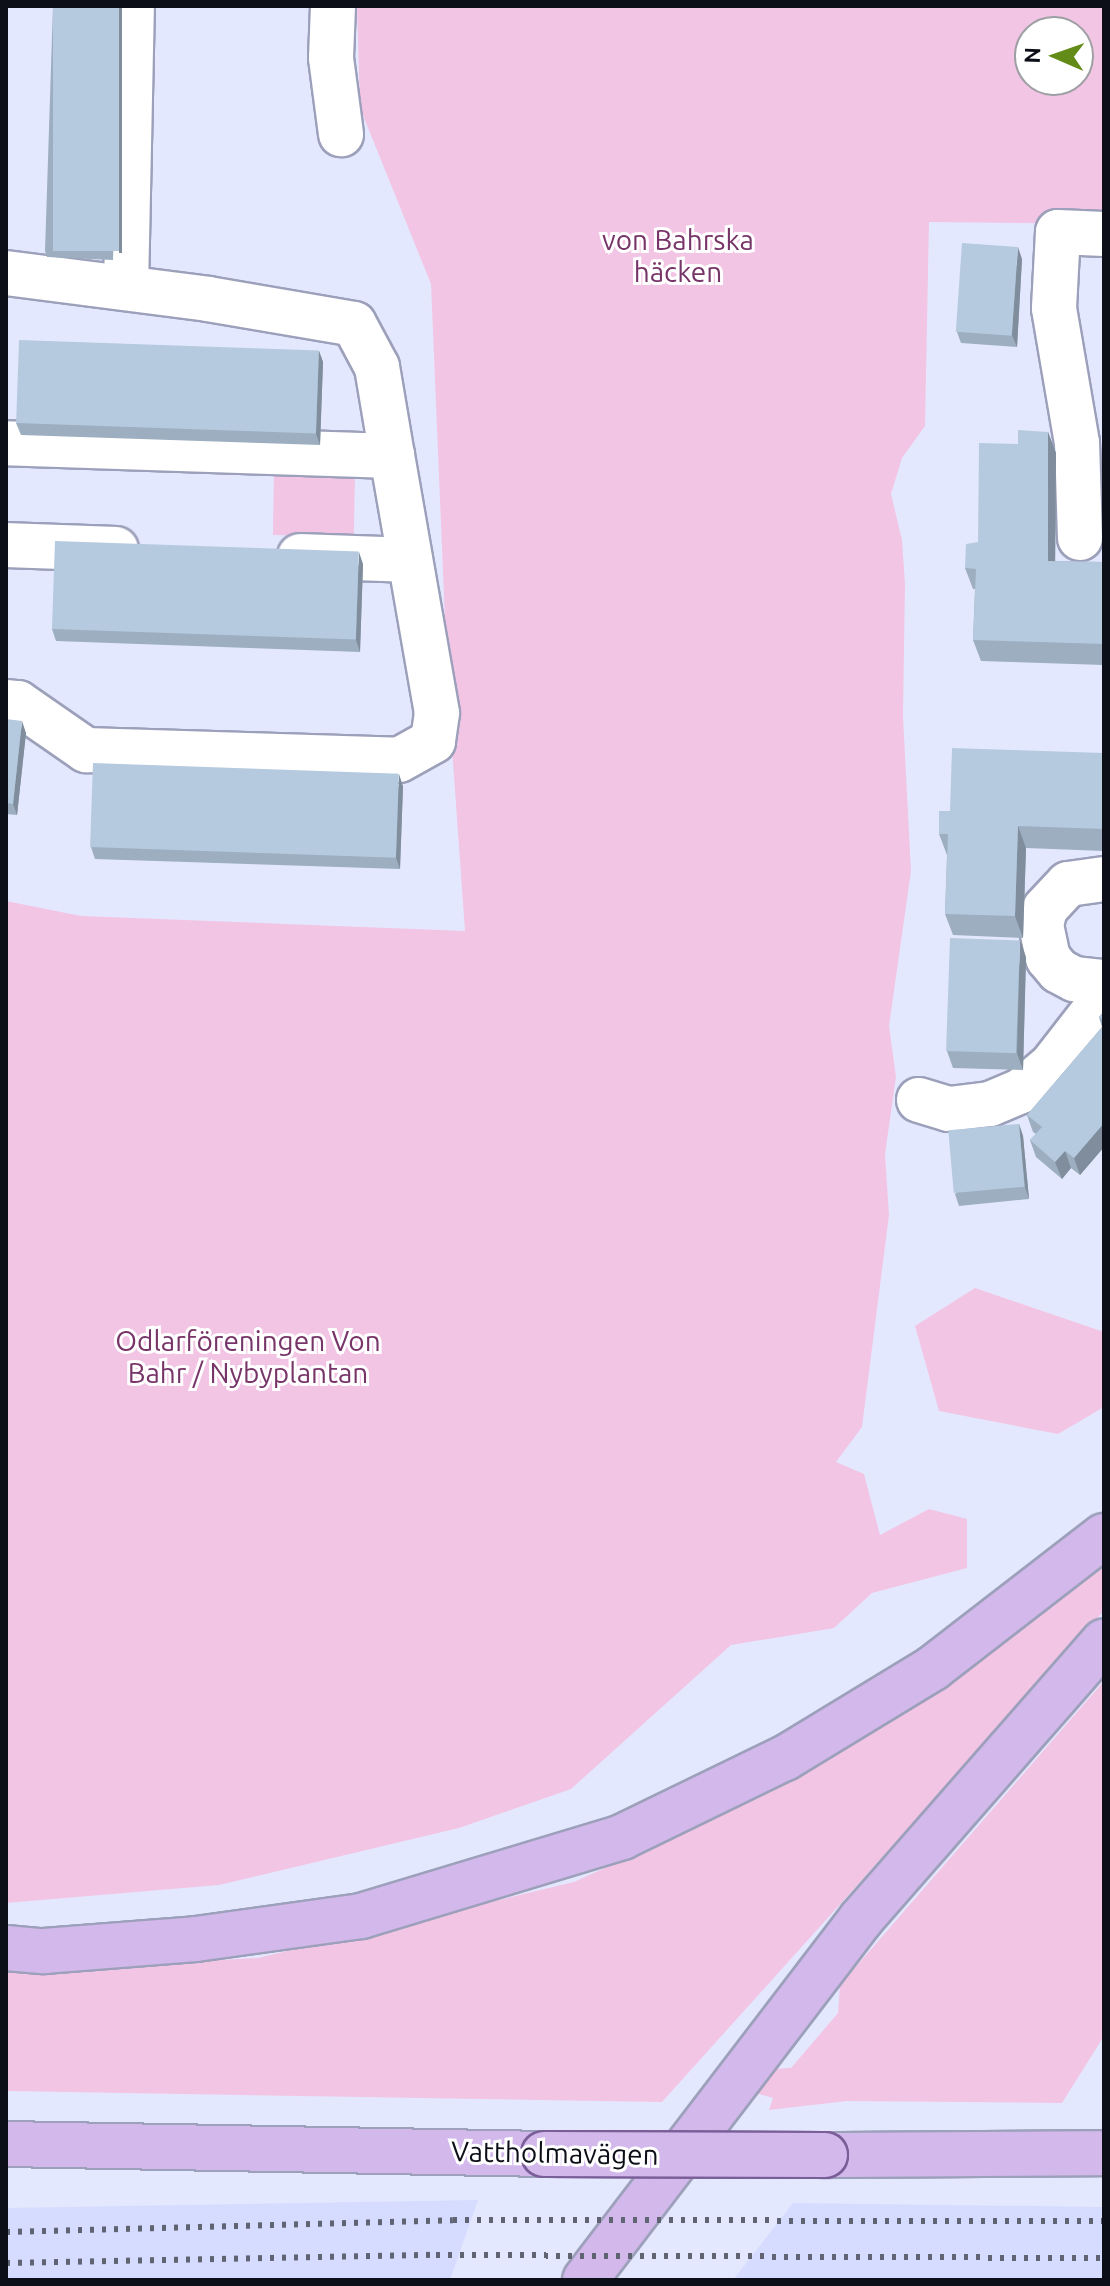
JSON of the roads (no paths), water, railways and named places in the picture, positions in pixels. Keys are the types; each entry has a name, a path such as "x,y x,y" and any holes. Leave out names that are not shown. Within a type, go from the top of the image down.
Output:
{"main road":[{"path":"6,1948 44,1951 196,1939 361,1916 622,1837 785,1758 933,1668 1104,1536"},
{"path":"585,2280 861,1919 1104,1641"},
{"name":"Vattholmavägen","path":"6,2144 544,2154 1104,2153"}],"lane":[{"path":"126,288 132,6"},
{"path":"333,6 331,58 341,134"},
{"path":"1083,544 1077,443 1054,308 1058,232 1104,234"},
{"path":"6,273 126,288 354,324 377,367 437,713 433,741 399,760 86,750 18,703 6,702"},
{"path":"6,443 392,456"},
{"path":"6,545 161,551"},
{"path":"255,554 410,560"},
{"path":"1104,879 1068,884 1045,909 1041,925 1045,950 1059,971 1074,979 1104,982"},
{"path":"919,1100 949,1109 990,1104 1021,1091 1051,1066 1104,998"}],"railway":[{"path":"6,2232 453,2220 1104,2221"},
{"path":"6,2263 436,2255 1104,2258"}],"park label":[{"name":"von Bahrska häcken","path":"678,256"},
{"name":"Odlarföreningen Von Bahr / Nybyplantan","path":"248,1357"}]}
